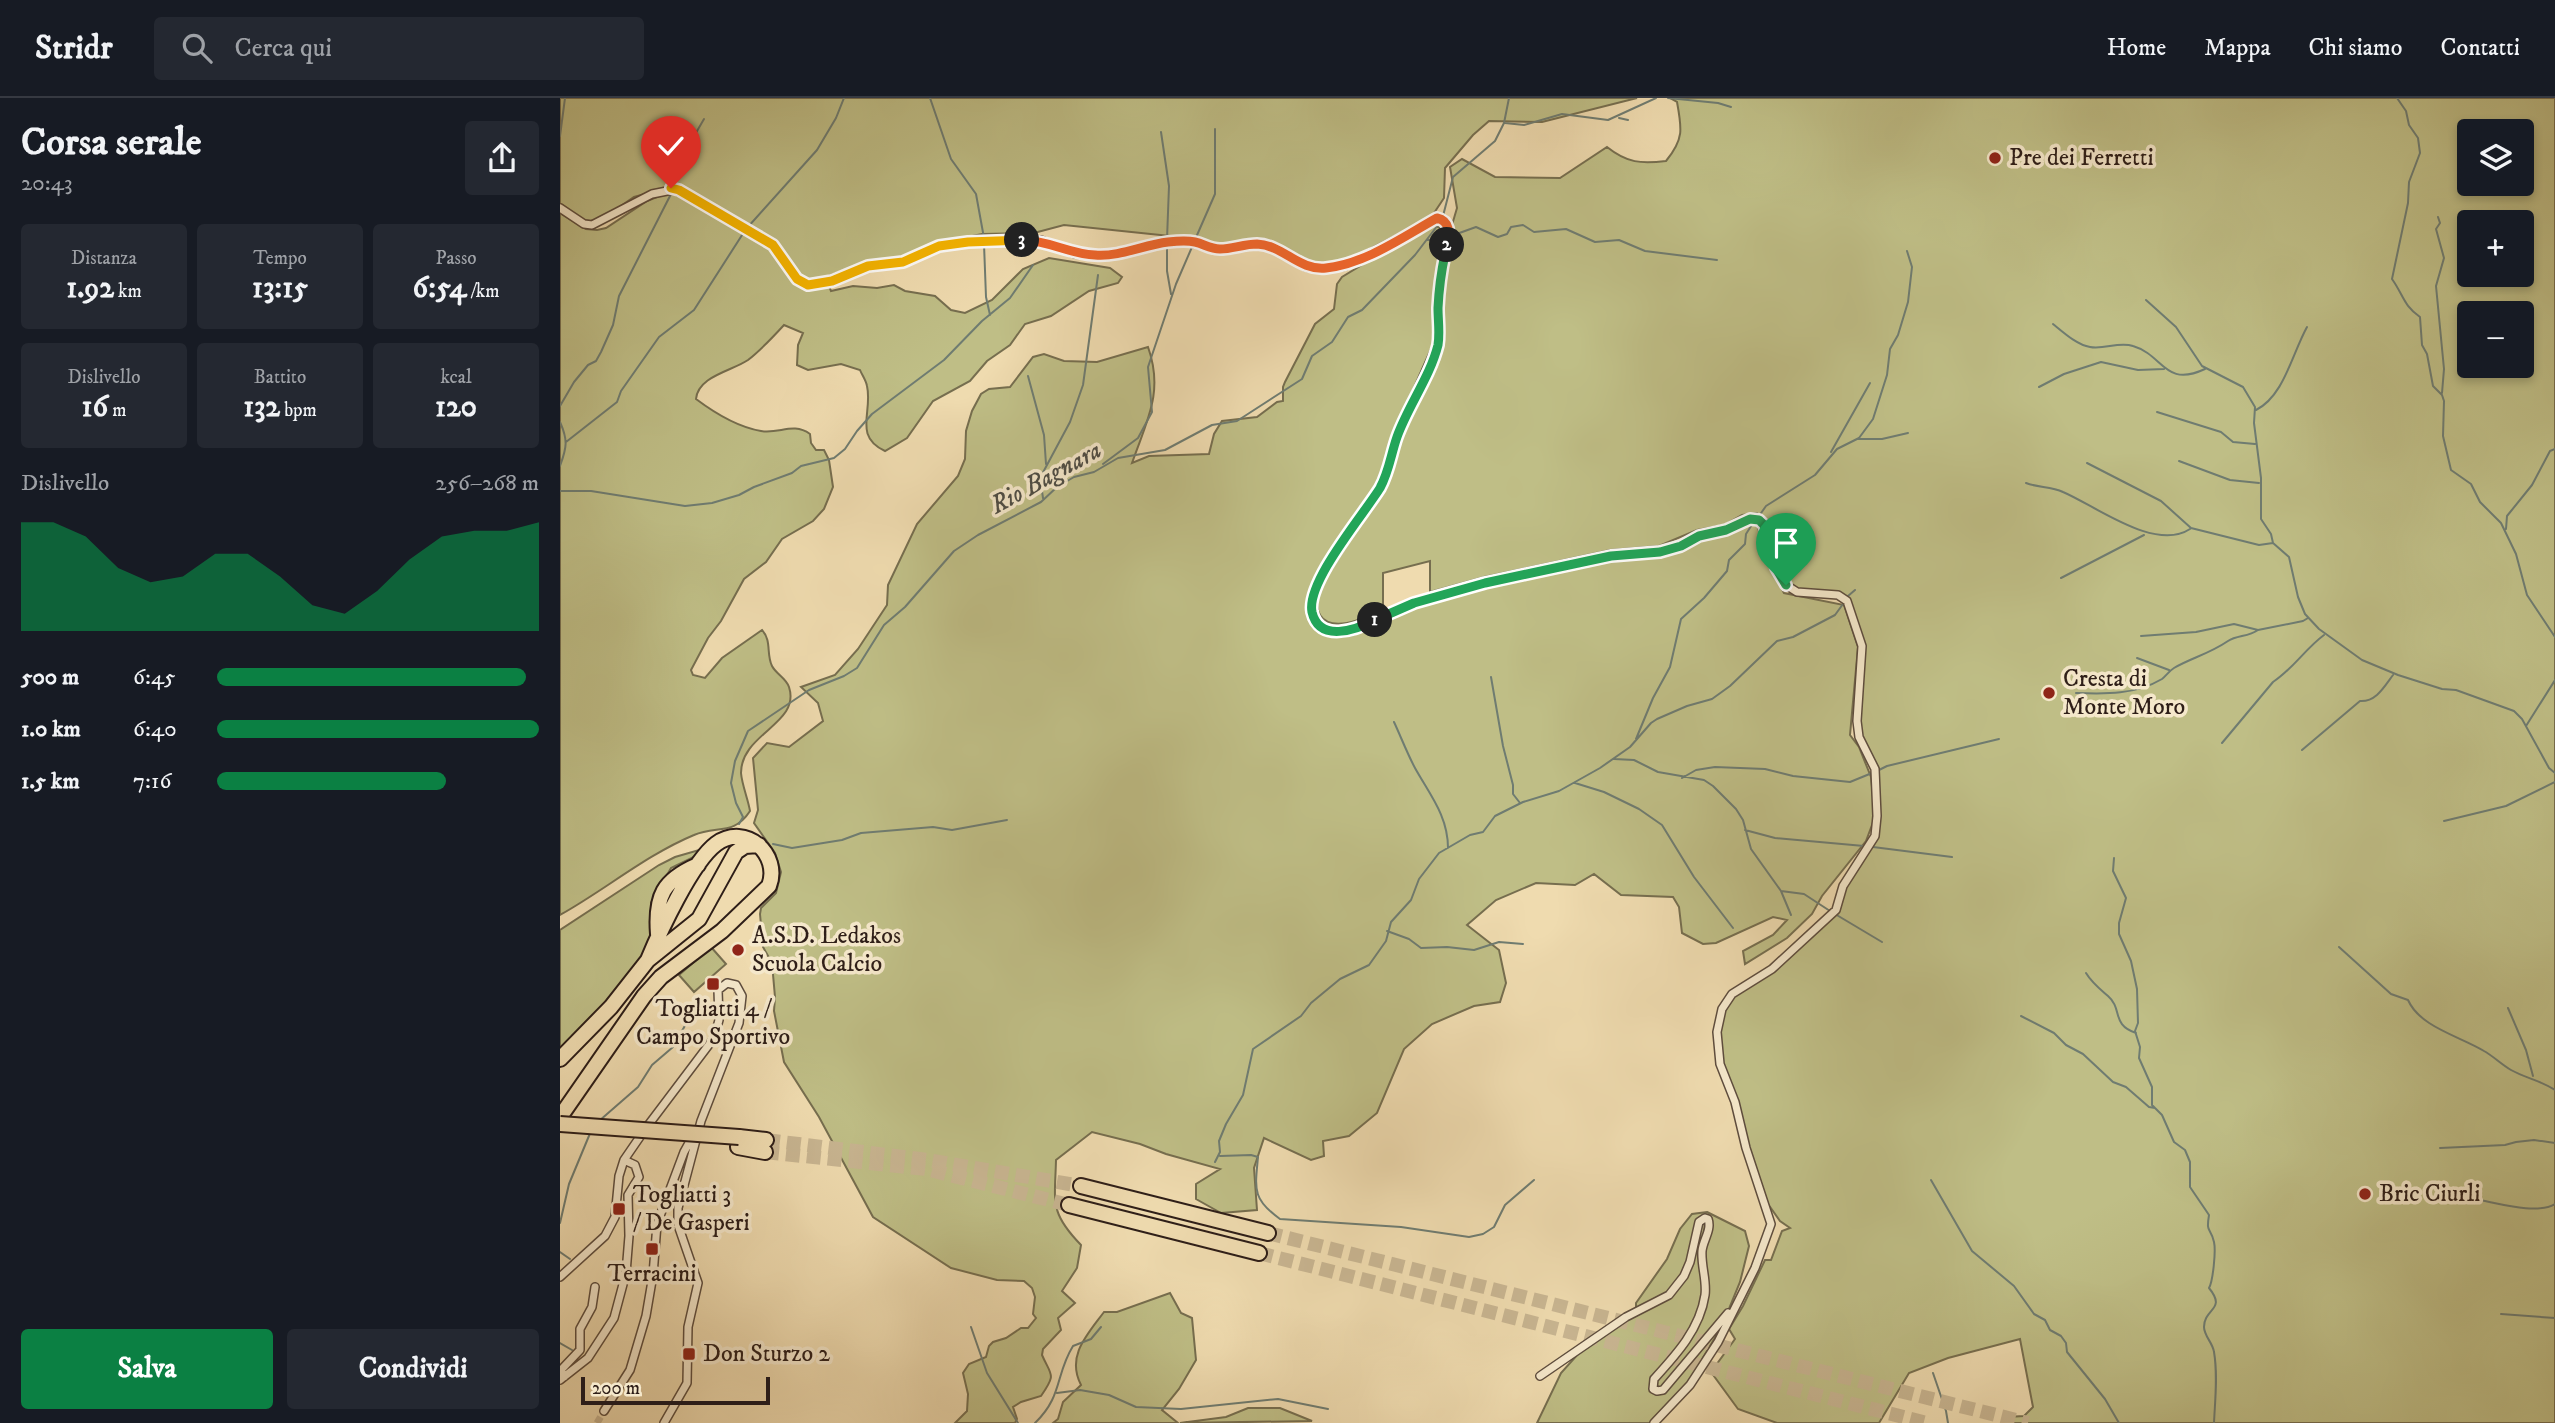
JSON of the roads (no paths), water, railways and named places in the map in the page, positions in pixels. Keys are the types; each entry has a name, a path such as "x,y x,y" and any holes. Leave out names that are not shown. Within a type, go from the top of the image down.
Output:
{"highway":[{"path":"560,1117 644,996 661,977 722,931 769,887 772,867 765,850 745,837 730,837 715,844 698,864 659,934 648,960"},
{"path":"560,1059 611,1007 648,960 699,919 736,852 745,846 759,845"},
{"path":"560,1124 765,1146"},
{"path":"560,1133 739,1142"},
{"path":"1081,1186 1268,1233"},
{"path":"1069,1206 1259,1253"}],"street":[{"path":"560,208 581,223 592,225 652,194 677,189 773,245 797,279 811,285 832,281 868,266 903,262 939,246 1022,240 1041,240 1075,254 1096,256 1167,242 1197,242 1209,248 1221,249 1259,244 1281,252 1306,267 1323,269 1345,265 1442,219 1448,236 1440,289 1438,343 1396,438 1382,484 1320,579 1312,604 1312,613 1318,624 1335,632 1351,631 1414,603 1611,556 1660,552 1750,519 1758,520 1776,568 1786,585 1797,592 1838,595 1844,599 1862,646 1857,721 1859,737 1875,773 1875,836 1843,886 1836,910 1772,969 1732,994 1722,1009 1717,1032 1720,1064 1735,1102 1746,1148 1771,1224 1755,1268 1718,1342 1690,1385 1654,1423"},
{"path":"560,1277 605,1236 617,1208 619,1175 624,1160 714,1038 719,1020 718,990 724,983 733,983 742,996 739,1023 701,1121 678,1208 681,1233 698,1278 688,1327 687,1383 664,1423"},
{"path":"604,1411 630,1370 646,1316 657,1224 684,1152 701,1121"},
{"path":"562,1379 588,1358 602,1333 612,1322 623,1285 629,1236 628,1195 639,1177 635,1165 624,1160"},
{"path":"1540,1376 1626,1317 1669,1295 1684,1276 1690,1262 1702,1218 1708,1219 1710,1225 1702,1250 1704,1298 1687,1340 1654,1379 1653,1389 1663,1390 1713,1334 1739,1298"},
{"path":"562,1379 561,1370 580,1350 580,1329 591,1311 595,1287"}],"waterway":[{"path":"560,136 565,98"},
{"path":"747,228 817,150 836,118 844,98"},
{"path":"930,98 951,159 976,194 984,238"},
{"name":"Rio Bagnara","path":"1443,216 1453,177 1495,141 1504,123 1509,98"},
{"path":"1505,123 1524,125 1562,114 1608,120 1656,98"},
{"path":"1668,98 1718,103 1731,107"},
{"path":"2397,98 2418,138 2420,153 2409,182 2408,203 2392,279 2407,304 2420,317 2422,345 2427,354 2433,386 2444,401 2443,436 2451,470 2471,484 2480,502 2501,523 2516,554 2527,595 2555,637"},
{"path":"1619,118 1628,120"},
{"path":"673,187 686,150 704,119"},
{"path":"1194,242 1215,194 1215,129"},
{"path":"1161,132 1169,186 1167,239"},
{"path":"560,406 574,382 588,365 596,361 601,352 613,325 619,296 671,194"},
{"path":"2438,217 2440,223 2436,229 2444,258 2436,286 2444,369 2442,393"},
{"name":"Rio Bagnara","path":"739,824 743,817 731,783 735,761 748,731 809,690 857,668 884,625 905,607 954,551 978,535 1041,502 1057,487 1074,477 1094,472 1118,458 1165,450 1212,425 1237,421 1302,379 1312,356 1332,342 1348,317 1362,310 1415,255 1441,221"},
{"path":"1451,236 1476,227 1498,237 1507,234 1511,227 1523,225 1534,232 1566,229 1595,242 1619,240 1645,251 1717,260"},
{"path":"566,442 617,402 621,391 659,337 694,310 744,232"},
{"path":"1427,240 1446,239"},
{"path":"984,244 986,297 990,315"},
{"path":"1167,244 1167,271 1171,294"},
{"path":"1103,464 1138,438 1152,412 1148,367 1176,284 1192,247"},
{"path":"1759,516 1766,506 1815,475 1837,449 1859,438 1873,419 1887,375 1890,349 1898,335 1908,302 1912,267 1907,251"},
{"path":"560,491 591,491 685,506 712,503 792,473 801,466 834,458 845,449 872,414 944,360 982,321 1010,298 1033,265"},
{"path":"1043,498 1040,478 1070,422 1083,385 1098,275"},
{"path":"2146,300 2176,327 2202,366 2243,387 2255,407 2254,423 2261,478 2261,519 2271,534 2273,543 2289,557 2298,597 2305,614 2319,629 2362,660 2398,675 2442,689 2456,690 2514,711 2522,719 2549,768 2555,773"},
{"path":"2053,324 2085,346 2133,346 2152,356 2165,368 2181,375 2205,369"},
{"path":"2256,410 2274,395 2307,327"},
{"path":"2039,387 2064,374 2101,362 2138,370 2164,369"},
{"path":"1028,376 1044,435 1046,464"},
{"path":"1831,452 1870,383"},
{"path":"2157,412 2221,432 2233,442 2255,444"},
{"path":"560,422 566,444 560,466"},
{"path":"1858,439 1882,439 1908,433"},
{"path":"2506,529 2507,516 2532,485 2550,451 2555,449"},
{"path":"2179,461 2230,480 2259,483"},
{"path":"2087,463 2161,501 2191,528 2259,545 2273,543"},
{"path":"2026,483 2058,490 2143,531 2176,535 2190,529"},
{"path":"1636,739 1653,698 1670,667 1681,619 1727,571 1729,560 1745,544 1746,534 1753,523"},
{"path":"2061,578 2144,535"},
{"path":"1848,596 1855,590"},
{"path":"1215,1162 1226,1124 1243,1095 1253,1049 1301,1016 1311,1003 1340,979 1369,965 1386,941 1391,922 1411,900 1419,879 1439,853 1470,835 1483,832 1495,816 1523,802 1559,791 1600,768 1630,747 1657,719 1712,699 1730,686 1777,641 1793,637 1835,615 1843,604"},
{"path":"2141,636 2196,632 2234,624 2258,630 2308,618"},
{"path":"2076,693 2109,693 2141,688 2162,679 2172,669 2231,639 2258,630"},
{"path":"2222,743 2273,682 2324,635"},
{"path":"2137,658 2169,670"},
{"path":"2302,750 2360,701 2375,696 2393,675"},
{"path":"1491,677 1513,794 1520,803"},
{"path":"2526,726 2555,680"},
{"path":"1394,722 1412,762 1442,816 1448,848"},
{"path":"1877,771 1887,766 1999,739"},
{"path":"1614,759 1634,760 1658,772 1704,780 1713,786 1743,820 1751,849 1781,891 1791,915"},
{"path":"1682,778 1696,770 1715,767 1765,769 1793,776 1850,782 1872,773"},
{"path":"2444,821 2506,806 2555,782"},
{"path":"1575,783 1604,792 1639,809 1662,825 1694,877 1733,928"},
{"path":"773,844 792,848 842,840 861,833 933,827 952,830 1007,820"},
{"path":"1745,830 1775,838 1864,846"},
{"path":"1873,847 1952,857"},
{"path":"2114,858 2113,871 2126,898 2119,934 2131,961 2137,989 2138,1023 2135,1031 2140,1047 2139,1058 2152,1087 2152,1105 2162,1115 2174,1142 2185,1150 2190,1162 2190,1187 2209,1215 2208,1228 2214,1242 2214,1266 2209,1288 2216,1301 2204,1327 2215,1361 2214,1423"},
{"path":"1781,891 1804,894 1830,911"},
{"path":"1835,914 1882,942"},
{"path":"1387,931 1409,939 1421,948 1474,950 1499,942 1523,944"},
{"path":"2339,947 2391,994 2408,1000 2421,1017 2431,1024 2484,1051 2511,1070 2555,1090"},
{"path":"2086,973 2112,1001 2123,1026 2136,1033"},
{"path":"2508,1008 2526,1050 2533,1076"},
{"path":"2021,1016 2054,1033 2066,1045 2083,1054 2113,1082 2126,1087 2149,1107 2155,1108"},
{"name":"Rio Bagnara","path":"599,1121 638,1087 652,1065 673,1047 687,1022"},
{"name":"Rio Bagnara","path":"560,1223 569,1184 591,1131"},
{"path":"2440,1148 2505,1145 2534,1140 2555,1143"},
{"path":"1220,1156 1258,1157 1257,1192 1264,1205 1280,1219 1401,1227 1469,1237 1483,1234 1494,1227 1505,1205 1534,1180"},
{"path":"1931,1180 1972,1251 2014,1286 2034,1314 2045,1320 2050,1330 2061,1336 2066,1343 2067,1352 2105,1399 2119,1423"},
{"path":"2459,1197 2534,1209 2555,1204"},
{"path":"560,1252 570,1259"},
{"path":"2501,1314 2555,1318"},
{"path":"971,1327 987,1373 1018,1423"},
{"path":"1035,1423 1055,1394 1063,1366 1073,1346 1091,1339 1101,1327"},
{"path":"560,1343 572,1350"},
{"path":"1933,1373 1948,1423"},
{"path":"1057,1393 1080,1390 1109,1395 1136,1407 1181,1409 1278,1399 1328,1409"}],"tunnel":[{"path":"766,1140 928,1160 1081,1186"},
{"path":"765,1152 926,1169 1069,1205"},
{"path":"1268,1233 2028,1423"},
{"path":"1259,1253 1927,1423"},
{"path":"597,1423 604,1411"}],"place":[{"name":"Pre dei Ferretti","path":"1995,158"},
{"name":"Cresta di Monte Moro","path":"2049,693"},
{"name":"A.S.D. Ledakos Scuola Calcio","path":"738,950"},
{"name":"Togliatti 4 / Campo Sportivo","path":"713,984"},
{"name":"Bric Ciurli","path":"2365,1194"},
{"name":"Togliatti 3 / De Gasperi","path":"619,1209"},
{"name":"Terracini","path":"652,1249"},
{"name":"Don Sturzo 2","path":"689,1354"}]}
